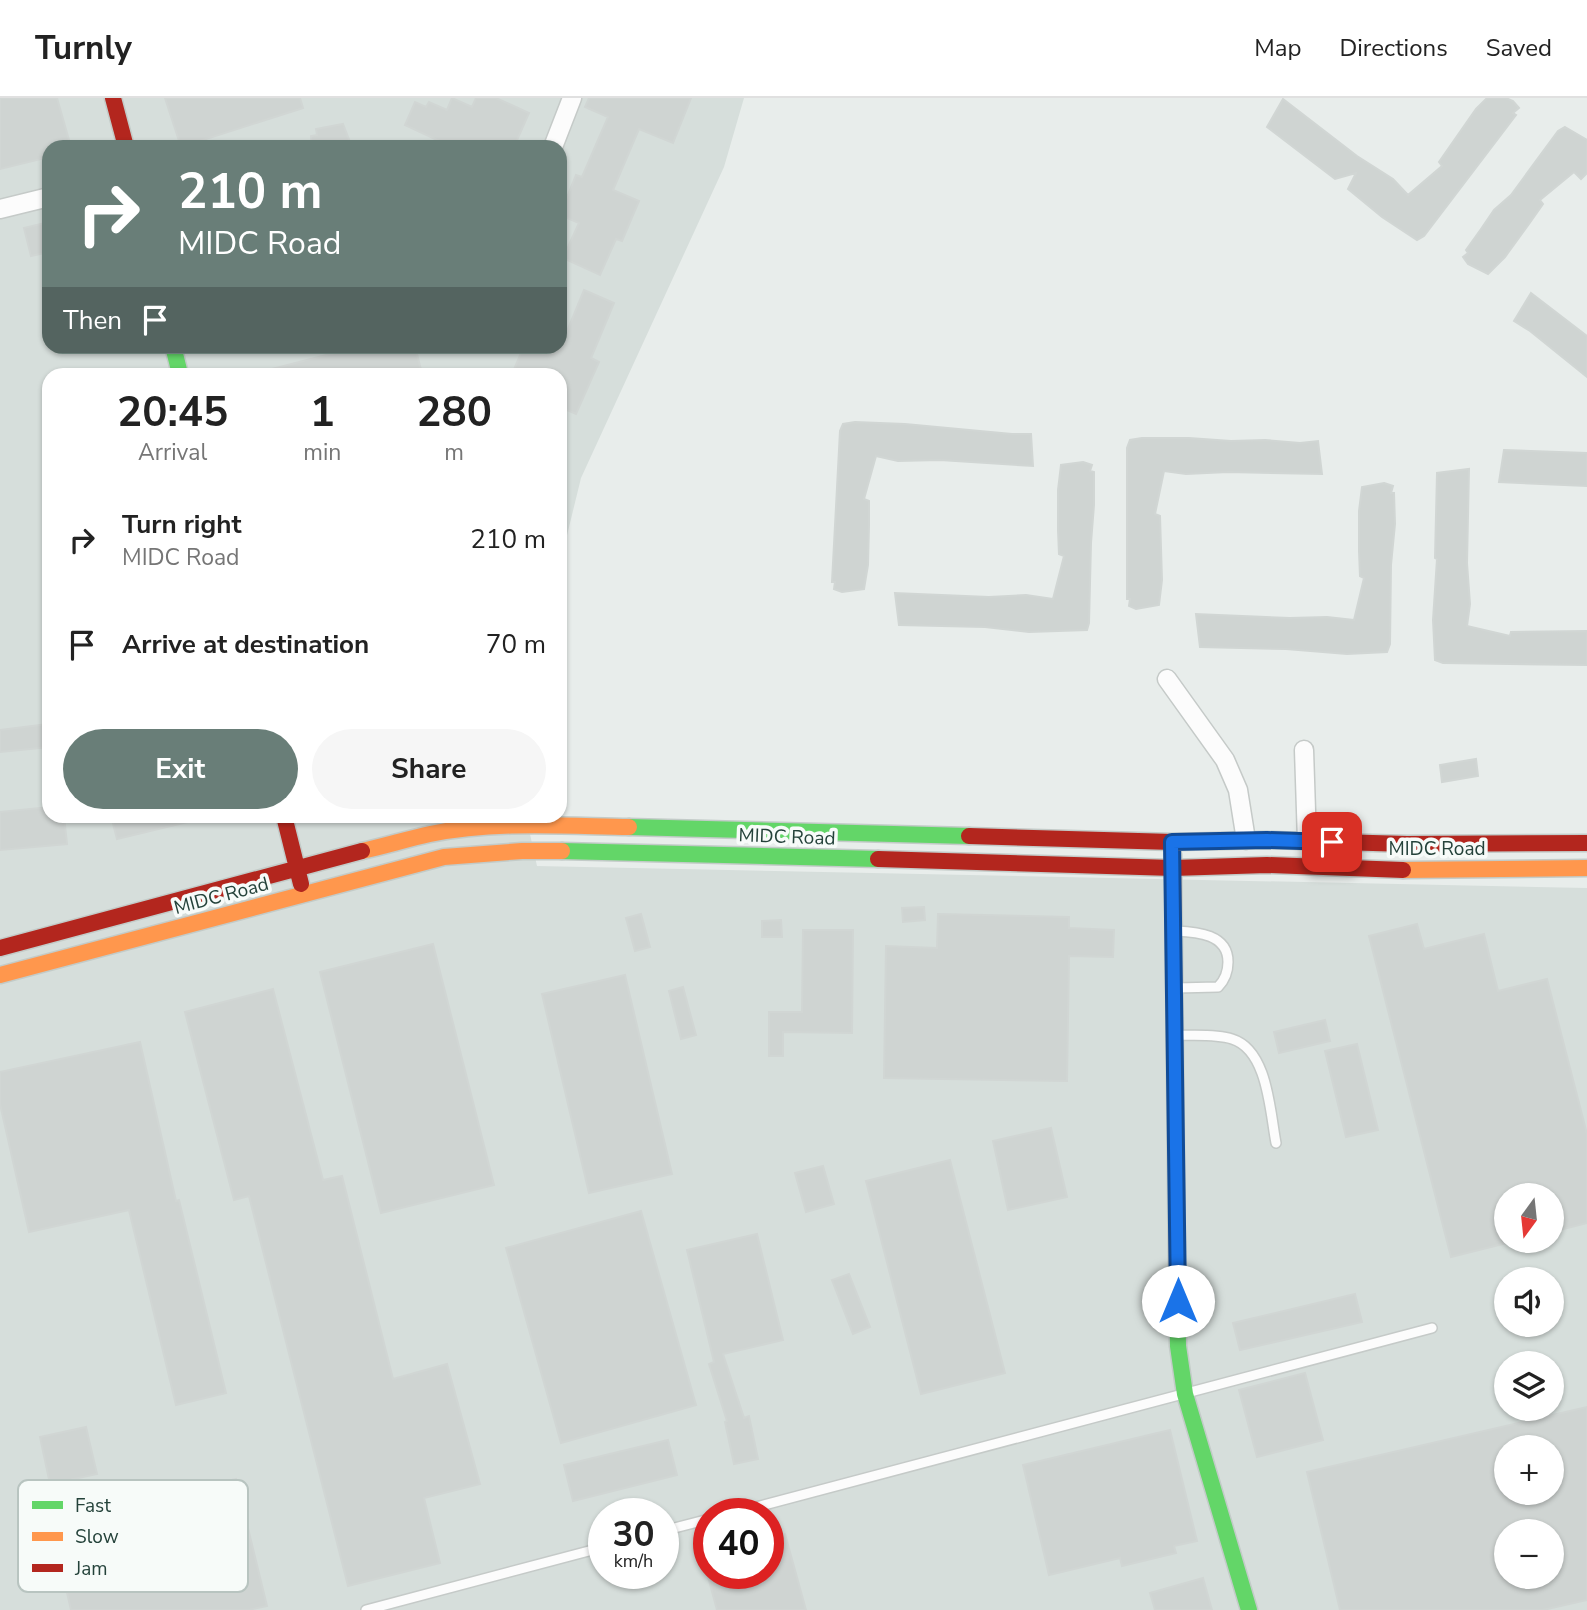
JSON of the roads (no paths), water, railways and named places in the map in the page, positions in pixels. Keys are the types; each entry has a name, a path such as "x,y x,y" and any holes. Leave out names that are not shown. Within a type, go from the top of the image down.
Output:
{"main road":[{"path":"113,98 124,140"},
{"path":"286,823 304,895"},
{"name":"MIDC Road","path":"0,948 431,834 526,826 693,828 1172,842 1246,840 1407,844 1587,843"},
{"path":"1172,842 1178,1346 1185,1394 1249,1610"},
{"name":"MIDC Road","path":"0,975 444,858 522,851 683,853 1173,868 1266,865 1407,870 1587,868"}],"street":[{"path":"556,140 572,98"},
{"path":"0,209 42,199"},
{"path":"1167,679 1225,760 1238,790 1246,840"},
{"path":"1304,750 1307,841"}],"lane":[{"path":"1174,930 1216,938 1224,945 1228,955 1225,980 1217,987 1175,988"},
{"path":"1175,1034 1232,1039 1249,1049 1263,1073 1276,1143"},
{"path":"784,1500 1432,1328"},
{"path":"366,1610 588,1551"}]}
